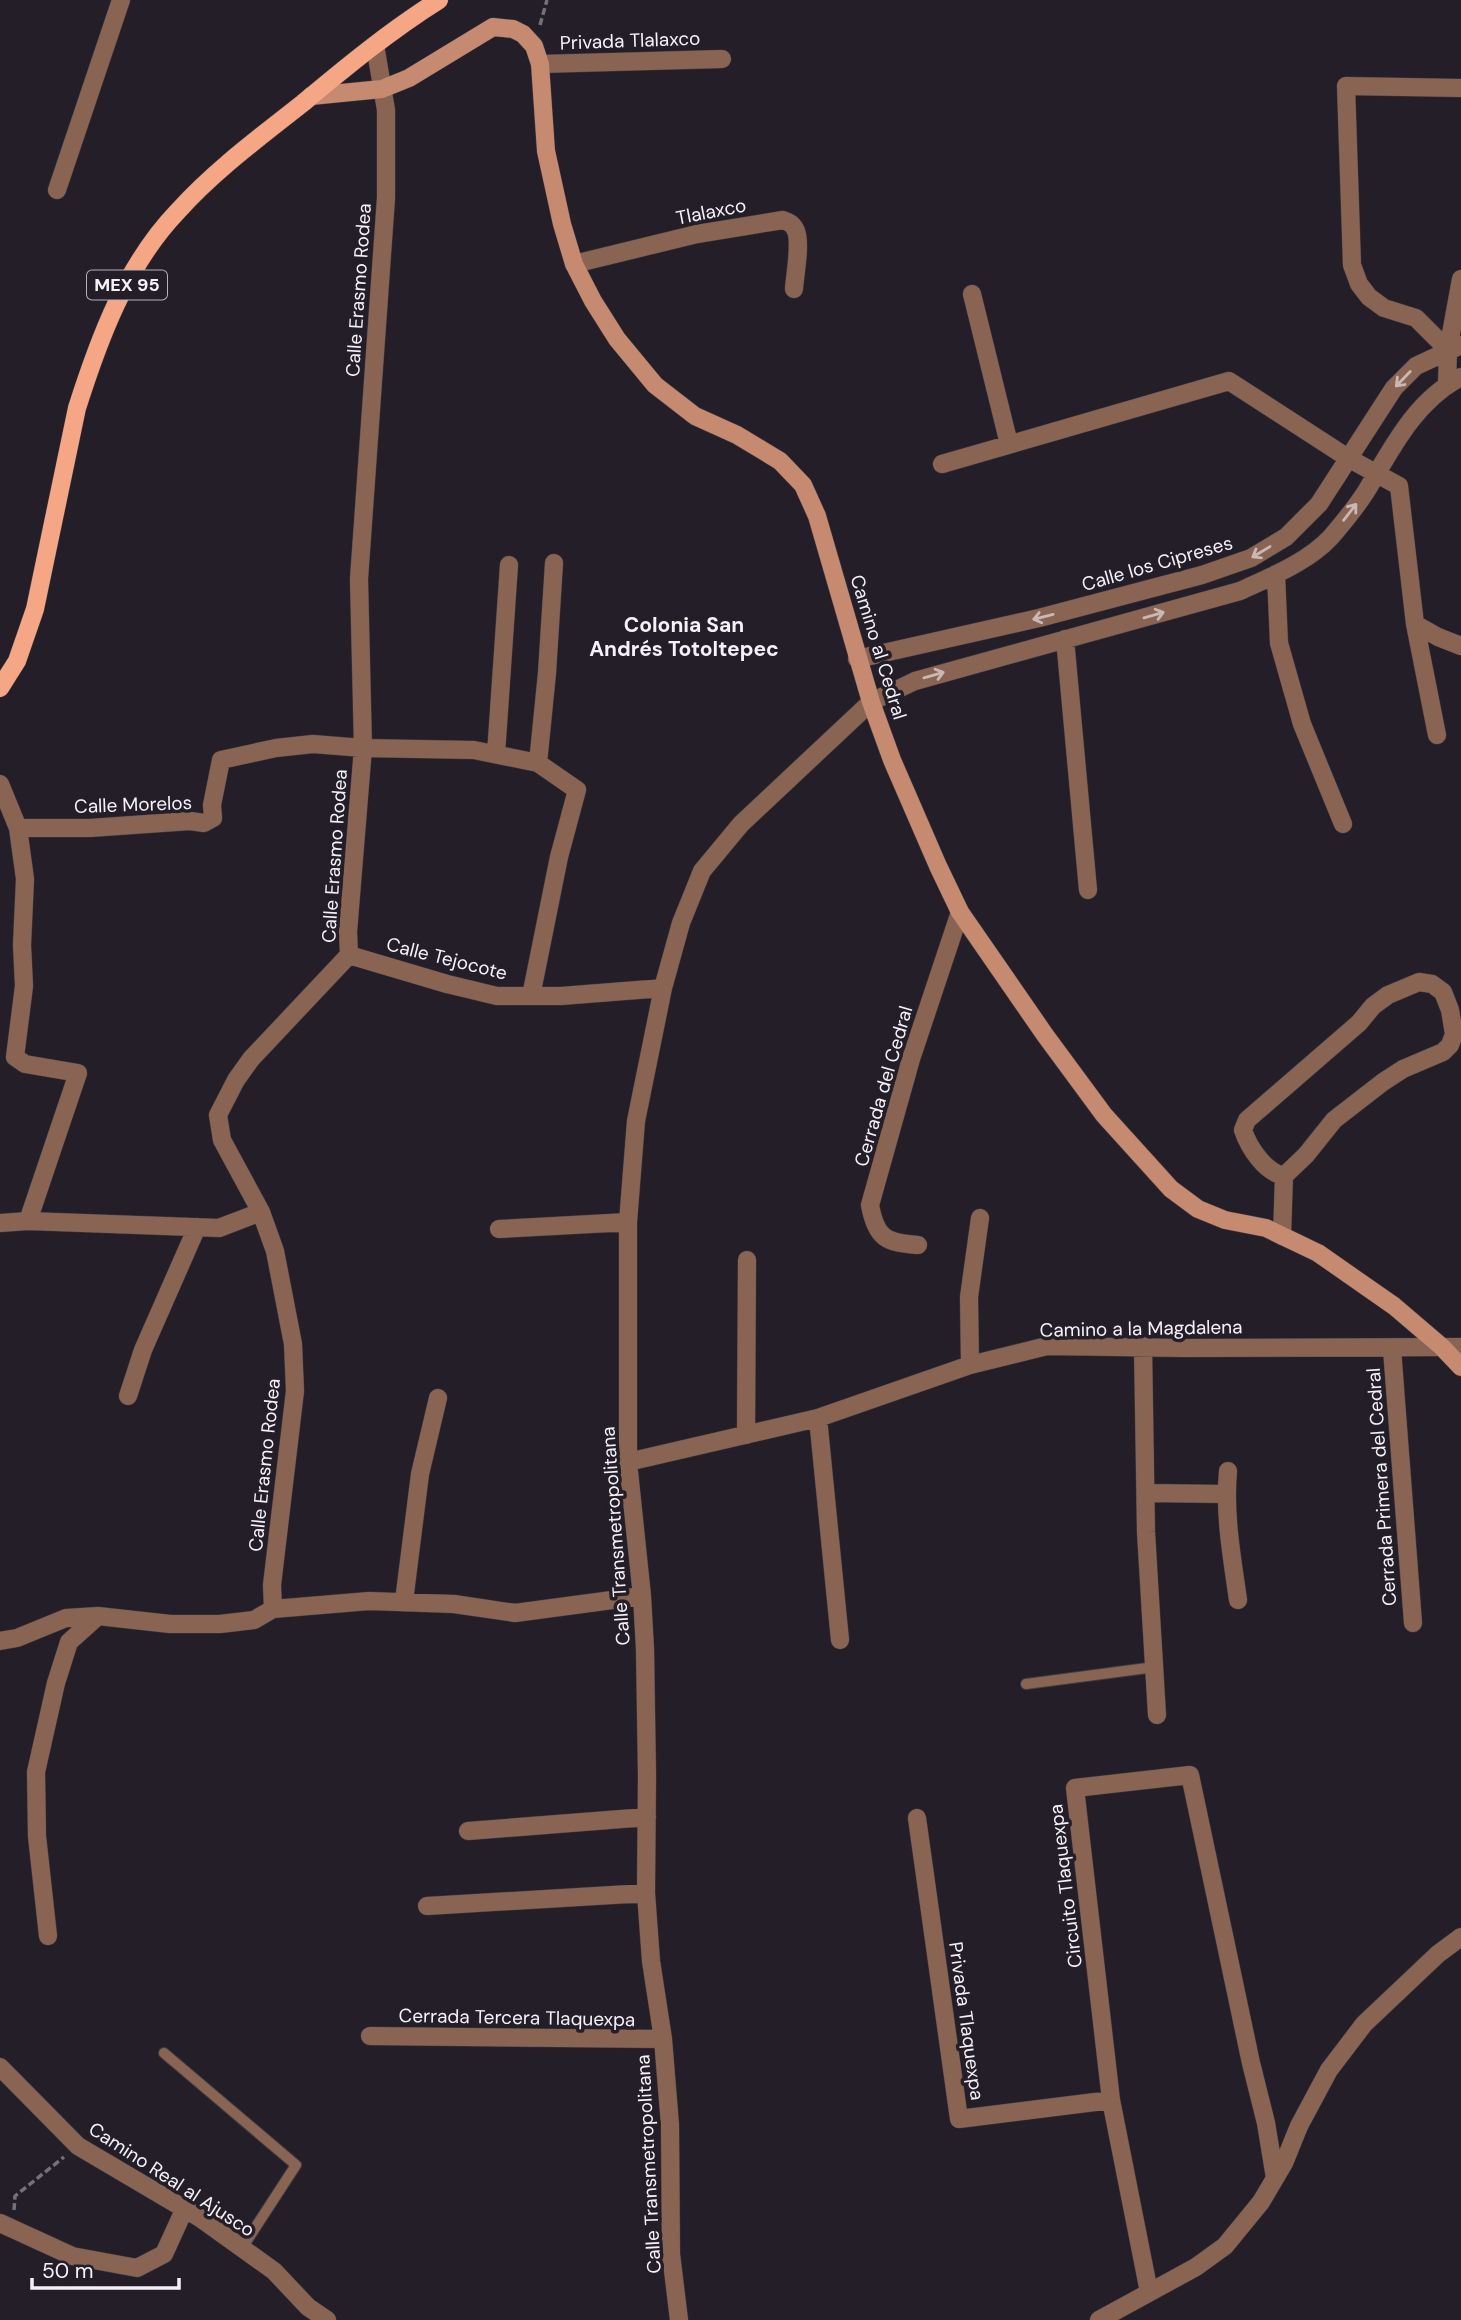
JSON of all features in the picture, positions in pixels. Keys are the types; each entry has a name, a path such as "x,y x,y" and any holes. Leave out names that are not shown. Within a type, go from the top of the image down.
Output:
{"main road":[{"name":"MEX 95","path":"0,688 17,661 27,636 76,408 97,347 140,261 177,212 227,164 375,45 439,0"}],"street":[{"path":"57,190 121,0"},
{"name":"Camino al Cedral","path":"311,96 382,89 409,78 493,27 503,27 523,34 534,46 540,64 546,151 562,224 574,264 593,301 617,339 655,385 695,416 737,435 780,461 803,485 817,516 857,659 892,760 960,912 1045,1035 1104,1115 1171,1189 1198,1209 1225,1220 1266,1228 1318,1253 1394,1306 1461,1367"},
{"name":"Calle Erasmo Rodea","path":"272,1609 272,1585 295,1391 293,1344 275,1251 261,1212 222,1140 218,1115 236,1080 251,1059 349,955 348,932 363,748 359,579 386,198 386,110 375,45"},
{"name":"Privada Tlalaxco","path":"540,64 722,59"},
{"path":"1455,347 1416,318 1384,308 1369,297 1359,284 1352,265 1346,86 1461,88"},
{"name":"Tlalaxco","path":"574,264 697,234 783,220 791,223 796,230 794,289"},
{"path":"871,702 915,681 1240,591 1288,569 1329,539 1366,493 1420,408 1454,381 1461,279"},
{"path":"972,294 1009,444"},
{"name":"Calle los Cipreses","path":"857,659 1039,618 1202,575 1251,558 1286,537 1320,504 1394,388 1416,366 1455,347"},
{"path":"942,464 1229,381 1375,475 1399,486 1415,624 1437,735"},
{"path":"538,763 554,563"},
{"path":"495,754 509,565"},
{"path":"1276,574 1279,643 1302,724 1343,824"},
{"path":"1415,624 1461,646"},
{"path":"1065,639 1088,890"},
{"name":"Calle Transmetropolitana","path":"678,2320 671,2254 670,2125 646,1893 642,1596 628,1462 628,1222 636,1121 663,988 681,923 702,871 741,824 871,702"},
{"name":"Calle Morelos","path":"18,828 90,828 190,821 204,823 213,818 212,805 219,764 227,757 313,744 363,748"},
{"path":"363,748 474,750 495,754 538,763 577,790 559,857 531,996"},
{"path":"0,783 18,828 25,879 22,945 24,986 15,1057 25,1064 78,1073 28,1221"},
{"name":"Cerrada del Cedral","path":"918,1245 895,1243 883,1236 874,1223 870,1205 911,1059 960,912"},
{"name":"Calle Tejocote","path":"349,955 497,996 594,994 663,988"},
{"path":"1282,1236 1284,1176 1306,1155 1334,1120 1403,1069 1443,1052 1450,1045 1454,1034 1453,1023 1443,992 1432,984 1419,982 1388,995 1247,1121 1243,1130 1247,1142 1274,1174 1284,1176"},
{"path":"0,1223 28,1221 219,1228 261,1212"},
{"path":"970,1365 969,1297 980,1218"},
{"path":"499,1229 628,1222"},
{"path":"128,1396 143,1350 197,1227"},
{"path":"746,1435 747,1260"},
{"name":"Camino a la Magdalena","path":"628,1462 818,1418 970,1365 1047,1346 1392,1349 1461,1347"},
{"path":"1143,1346 1146,1532 1157,1715"},
{"name":"Cerrada Primera del Cedral","path":"1392,1349 1413,1623"},
{"path":"404,1601 420,1474 438,1398"},
{"path":"818,1418 840,1640"},
{"path":"1227,1471 1228,1530 1238,1600"},
{"path":"1147,1493 1226,1494"},
{"path":"0,1641 66,1618 97,1616 170,1624 220,1624 254,1620 272,1609 335,1603 404,1601 454,1604 515,1613 642,1596"},
{"path":"48,1936 37,1836 36,1772 56,1683 69,1642 97,1616"},
{"name":"Circuito Tlaquexpa","path":"1149,2292 1111,2100 1075,1788 1190,1775 1266,2123 1275,2178"},
{"path":"468,1831 647,1817"},
{"name":"Privada Tlaquexpa","path":"918,1818 959,2119 1111,2100"},
{"path":"427,1906 646,1893"},
{"path":"1099,2320 1196,2267 1225,2246 1261,2202 1284,2163 1299,2126 1329,2070 1364,2024 1438,1954 1461,1937"},
{"name":"Cerrada Tercera Tlaquexpa","path":"370,2036 663,2039"},
{"name":"Camino Real al Ajusco","path":"0,2067 78,2146 185,2208 243,2248 274,2271 308,2307 327,2320"},
{"path":"6,2226 72,2256 137,2268 164,2253 185,2208"}],"lane":[{"path":"1026,1684 1154,1667"},
{"path":"164,2053 296,2165 243,2248"}],"path":[{"path":"543,14 547,0"},
{"path":"6,2226 15,2196 78,2146"}],"district":[{"name":"Colonia San Andrés Totoltepec","path":"684,637"}]}
